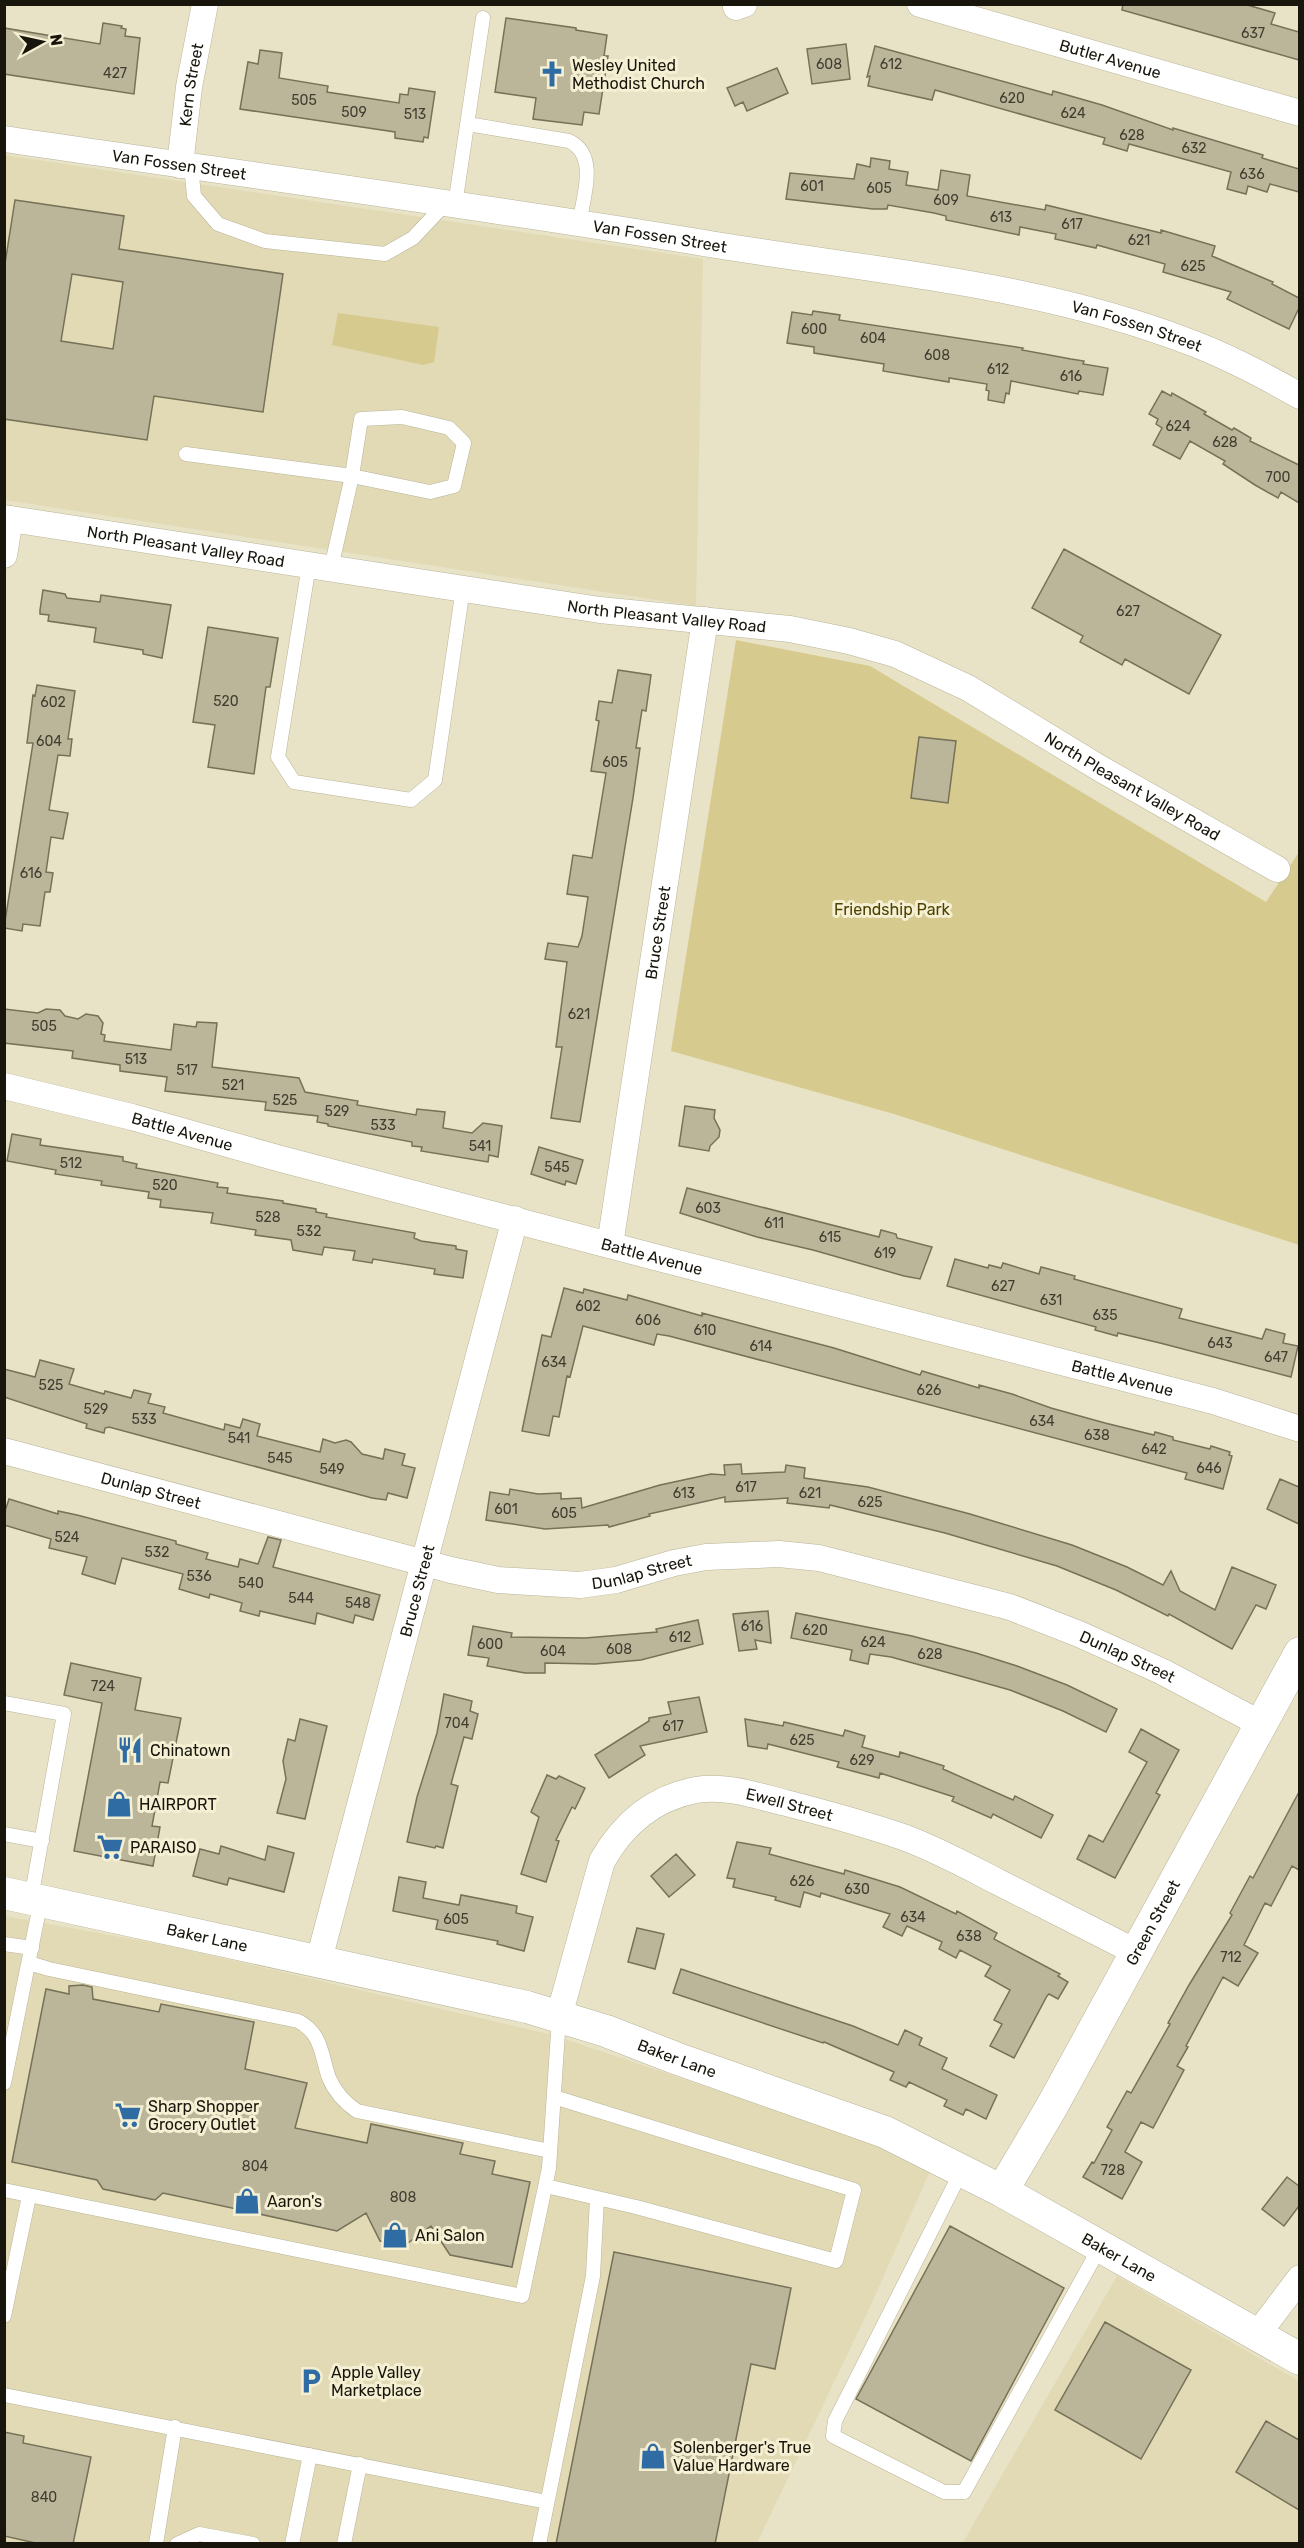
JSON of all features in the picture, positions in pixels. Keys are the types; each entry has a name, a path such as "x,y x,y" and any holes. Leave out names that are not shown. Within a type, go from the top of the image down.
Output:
{"street":[{"name":"Kern Street","path":"186,165 189,87 205,4"},
{"name":"Butler Avenue","path":"920,4 1299,113"},
{"name":"Van Fossen Street","path":"4,138 817,259 1050,299 1159,331 1194,344 1250,369 1299,395"},
{"name":"North Pleasant Valley Road","path":"7,519 600,610 790,629 849,641 894,654 996,704 1101,770 1277,869"},
{"path":"4,555 7,519"},
{"name":"Bruce Street","path":"610,1245 705,620"},
{"name":"Battle Avenue","path":"4,1086 132,1117 281,1159 1213,1401 1299,1430"},
{"name":"Bruce Street","path":"319,1960 380,1720 425,1562 515,1219"},
{"name":"Dunlap Street","path":"4,1451 498,1580 580,1585 616,1580 674,1563 706,1557 768,1553 819,1558 1010,1607 1079,1634 1163,1672 1261,1724"},
{"name":"Green Street","path":"1002,2190 1051,2108 1299,1653"},
{"name":"Ewell Street","path":"559,2016 575,1951 602,1861 615,1839 628,1824 648,1809 675,1796 698,1790 723,1789 763,1797 833,1815 904,1838 957,1861 1124,1946 1134,1954"},
{"name":"Baker Lane","path":"26,1897 480,1995 559,2016 849,2118 885,2132 1002,2190 1299,2359"},
{"path":"1257,2335 1299,2278"}],"lane":[{"path":"186,165 194,196 218,224 265,241 385,254 413,238 451,204 468,124 483,18"},
{"path":"468,124 569,141 576,145 583,152 587,173 579,224"},
{"path":"186,454 352,476 430,492 454,486 464,443 449,428 402,417 361,419 352,476 320,567 278,757 294,782 411,800 435,780 463,588"},
{"path":"4,1703 64,1714 42,1841 26,1897 32,1948 4,2083"},
{"path":"4,1834 42,1841"},
{"path":"4,1944 32,1948"},
{"path":"29,1963 48,1969 298,2021 312,2031 320,2044 329,2078 346,2103 357,2111 550,2151"},
{"path":"4,2190 522,2296 546,2186 559,2016"},
{"path":"546,2186 836,2261 854,2190 554,2097"},
{"path":"962,2170 835,2421 833,2436 944,2492 964,2492 1100,2247"},
{"path":"4,2316 29,2196"},
{"path":"539,2544 593,2276 597,2198"},
{"path":"4,2395 547,2502"},
{"path":"160,2543 175,2427"},
{"path":"292,2544 310,2455"},
{"path":"344,2544 360,2464"},
{"path":"177,2544 200,2534 253,2544"}],"shaded area":[{"path":"4,155 703,259 696,606 5,500"},
{"path":"5,1916 170,1946 553,2035 867,2141 930,2171 871,2305 757,2543 5,2544"},
{"path":"1117,2276 1299,2381 1299,2543 962,2544"}],"green space":[{"path":"338,313 439,327 434,362 423,365 332,345"},
{"name":"Friendship Park","path":"736,640 870,666 1266,902 1299,852 1299,1245 894,1114 671,1051"}],"building":[{"path":"1123,4 1244,4 1275,13 1271,24 1299,32 1299,60 1122,10"},
{"name":"Wesley United Methodist Church","path":"506,18 607,35 604,56 608,56 599,114 584,112 582,125 533,119 536,98 495,92"},
{"path":"103,23 122,26 121,28 126,29 125,36 140,38 134,94 4,74 4,28 100,44"},
{"path":"846,44 850,79 812,84 807,49"},
{"path":"875,46 1052,95 1053,91 1102,105 1173,130 1173,128 1263,155 1262,158 1299,169 1299,192 1270,184 1267,192 1248,186 1246,194 1227,189 1231,172 1129,144 1127,151 1103,144 1105,138 935,90 932,100 868,86 870,76 867,77"},
{"path":"260,50 282,53 279,78 328,86 327,92 399,103 400,94 408,95 409,88 435,92 428,138 424,137 423,142 395,138 395,132 240,109 248,62 258,64"},
{"path":"777,68 788,93 747,111 743,102 735,106 727,88"},
{"path":"871,158 890,161 889,169 908,172 906,185 938,190 941,170 970,175 967,196 1045,210 1046,205 1161,233 1161,230 1215,246 1212,256 1273,282 1272,284 1299,298 1299,308 1289,329 1227,299 1231,292 1163,272 1165,264 1097,245 1096,248 1055,239 1056,234 1020,227 1019,235 946,220 946,216 934,213 888,205 887,209 873,209 786,199 790,173 854,179 857,164 870,167"},
{"path":"15,200 124,216 119,249 283,274 263,412 154,396 147,440 4,419 4,270","holes":["72,274 123,282 113,349 61,341"]},
{"path":"813,311 840,315 839,320 1023,348 1022,350 1084,361 1083,364 1108,368 1103,395 1079,391 1078,394 1011,381 1009,394 1006,393 1004,403 988,400 987,384 949,378 949,382 883,371 884,364 814,353 814,347 787,343 792,312 812,315"},
{"path":"1162,391 1171,396 1172,393 1232,430 1234,428 1251,438 1250,441 1299,465 1299,503 1281,492 1278,498 1255,485 1223,464 1225,461 1190,441 1180,459 1153,445 1162,428 1156,424 1158,419 1149,414"},
{"path":"1064,549 1221,635 1189,694 1125,659 1122,665 1080,642 1083,636 1032,608"},
{"path":"43,590 65,594 67,598 100,602 101,595 171,605 162,658 143,654 143,650 94,642 96,628 48,621 49,615 40,614"},
{"path":"208,627 278,638 270,687 266,687 254,774 208,767 215,725 193,722"},
{"path":"618,670 651,675 646,711 642,710 636,748 640,748 633,798 580,1122 551,1118 562,1047 556,1047 567,962 545,959 548,943 578,947 582,936 588,897 567,894 573,855 592,858 606,773 591,771 599,721 596,720 599,701 612,703"},
{"path":"37,685 75,691 68,739 72,739 70,756 58,755 49,810 68,813 63,839 51,837 46,872 53,873 50,892 45,892 40,926 23,924 22,931 4,928 33,743 27,743 33,695 35,696"},
{"path":"919,737 956,741 948,803 911,798"},
{"path":"4,1009 38,1013 46,1009 60,1010 65,1016 78,1019 86,1014 98,1016 103,1023 101,1034 105,1035 104,1041 171,1050 174,1024 196,1027 197,1022 217,1023 212,1067 299,1078 305,1092 358,1101 357,1105 416,1115 417,1109 445,1112 443,1128 472,1133 483,1123 502,1126 498,1157 489,1155 488,1162 421,1151 422,1147 412,1146 412,1142 328,1126 328,1124 317,1122 318,1116 265,1110 266,1102 165,1091 167,1077 120,1071 120,1065 72,1058 73,1051 4,1043"},
{"path":"685,1106 715,1110 714,1118 720,1130 719,1137 710,1146 709,1151 679,1146"},
{"path":"12,1134 41,1139 40,1145 123,1157 123,1161 137,1164 136,1168 218,1183 217,1187 228,1188 227,1193 283,1201 283,1203 316,1209 316,1212 327,1214 326,1217 415,1233 414,1238 421,1241 456,1246 456,1249 467,1251 463,1278 434,1274 435,1269 373,1259 372,1263 353,1260 355,1251 324,1247 322,1255 293,1250 291,1240 255,1235 256,1230 211,1223 213,1213 160,1207 161,1200 148,1198 149,1192 101,1185 102,1181 55,1174 56,1170 7,1161"},
{"path":"539,1147 583,1160 576,1184 566,1181 565,1185 531,1174"},
{"path":"687,1188 879,1237 881,1230 896,1234 897,1238 932,1247 920,1279 904,1276 757,1237 680,1213"},
{"path":"955,1259 988,1268 989,1265 1001,1268 1003,1263 1039,1274 1041,1267 1075,1276 1074,1279 1182,1309 1179,1318 1262,1339 1266,1329 1285,1334 1283,1343 1298,1346 1291,1377 1118,1333 1117,1336 1095,1330 1096,1327 947,1286"},
{"path":"564,1288 583,1293 584,1289 627,1300 628,1295 702,1316 702,1313 834,1348 920,1375 922,1371 979,1388 979,1385 1012,1394 1105,1423 1154,1435 1155,1432 1173,1437 1173,1440 1210,1449 1211,1446 1230,1452 1229,1455 1232,1456 1223,1489 1185,1479 1187,1473 669,1336 657,1334 654,1345 583,1326 570,1377 567,1376 559,1417 553,1416 549,1436 522,1431 542,1335 551,1337"},
{"path":"40,1360 74,1369 69,1384 104,1394 105,1391 131,1398 134,1390 151,1394 148,1403 165,1407 163,1413 224,1430 225,1424 240,1428 243,1419 260,1424 257,1436 320,1452 323,1439 335,1443 346,1440 362,1454 383,1459 385,1449 405,1454 402,1465 415,1468 407,1498 388,1493 386,1500 372,1498 109,1427 105,1428 104,1433 86,1428 87,1424 4,1397 4,1369 35,1377"},
{"path":"741,1464 742,1474 785,1472 786,1465 805,1468 804,1478 868,1487 970,1514 1072,1545 1127,1567 1163,1585 1171,1571 1180,1591 1215,1610 1232,1567 1276,1585 1266,1609 1256,1605 1232,1649 1169,1614 1168,1616 1116,1590 1057,1566 945,1533 830,1505 829,1508 787,1503 788,1498 725,1502 725,1497 649,1514 650,1516 609,1527 608,1525 545,1529 486,1520 490,1492 509,1495 510,1489 538,1494 561,1493 561,1499 581,1498 582,1508 660,1485 711,1474 725,1475 724,1465"},
{"path":"1280,1479 1299,1487 1299,1524 1267,1509"},
{"path":"9,1499 58,1514 58,1511 77,1515 176,1541 176,1544 208,1553 206,1559 238,1567 240,1559 258,1564 268,1537 281,1540 273,1567 380,1595 373,1620 355,1615 353,1623 317,1613 315,1624 260,1611 259,1616 240,1611 242,1603 210,1594 209,1598 179,1589 183,1574 122,1558 115,1584 82,1574 87,1557 49,1548 51,1539 4,1525 4,1514"},
{"path":"768,1611 771,1643 755,1640 757,1649 739,1651 733,1614"},
{"path":"796,1613 912,1636 976,1653 1067,1685 1117,1709 1106,1732 1063,1711 1010,1690 971,1679 891,1657 870,1654 868,1664 850,1660 852,1650 791,1638"},
{"path":"698,1620 703,1644 641,1660 595,1664 545,1663 545,1673 525,1673 487,1666 489,1658 468,1655 473,1626 512,1633 511,1637 585,1638 657,1632 656,1629"},
{"path":"71,1663 141,1678 135,1710 181,1718 168,1783 160,1782 152,1826 160,1827 153,1866 74,1851 102,1703 64,1695"},
{"path":"444,1694 472,1701 470,1711 478,1714 472,1739 464,1737 451,1784 458,1786 443,1848 436,1846 435,1848 407,1842 417,1797 437,1733"},
{"path":"699,1697 707,1732 640,1746 645,1755 609,1778 595,1755 649,1721 649,1718 671,1714 668,1702"},
{"path":"300,1719 327,1726 305,1819 277,1813 286,1779 283,1761 288,1739 295,1741"},
{"path":"745,1719 783,1726 784,1722 843,1736 845,1730 865,1736 862,1747 899,1757 900,1752 944,1766 943,1769 1013,1800 1015,1796 1053,1815 1041,1838 993,1814 991,1818 952,1801 954,1797 880,1773 879,1778 837,1767 839,1762 768,1744 767,1749 748,1746"},
{"path":"1141,1729 1179,1750 1156,1793 1160,1795 1115,1878 1077,1859 1089,1835 1103,1842 1147,1762 1129,1752"},
{"path":"547,1775 556,1779 559,1776 585,1788 575,1809 572,1807 556,1840 559,1841 546,1882 521,1874 539,1817 531,1812"},
{"path":"1299,1792 1299,1870 1292,1866 1271,1906 1265,1903 1244,1945 1258,1953 1238,1986 1223,1977 1186,2046 1188,2047 1177,2066 1184,2070 1153,2128 1141,2122 1125,2152 1142,2162 1122,2199 1083,2177 1092,2162 1094,2163 1112,2130 1107,2127 1127,2091 1131,2093 1189,1985 1232,1915 1230,1913 1250,1876 1253,1878"},
{"path":"737,1842 771,1848 769,1854 844,1874 845,1870 900,1887 956,1914 957,1911 997,1933 994,1939 1060,1974 1058,1976 1068,1982 1058,1999 1049,1994 1047,1996 1014,2058 990,2046 1002,2024 994,2020 1010,1990 985,1976 991,1966 960,1950 956,1958 939,1949 942,1942 907,1926 902,1936 883,1927 890,1914 821,1893 820,1897 804,1892 800,1907 775,1900 776,1897 733,1887 735,1879 727,1878"},
{"path":"221,1846 265,1860 268,1846 294,1853 284,1892 229,1878 227,1885 193,1876 200,1849 219,1854"},
{"path":"676,1854 695,1875 669,1897 651,1876"},
{"path":"399,1877 426,1882 423,1898 459,1905 461,1895 517,1906 516,1913 533,1917 524,1951 497,1944 498,1941 436,1929 438,1920 393,1911"},
{"path":"637,1928 664,1934 655,1969 628,1962"},
{"path":"681,1969 853,2026 898,2045 905,2030 922,2038 919,2045 947,2058 942,2069 997,2095 986,2119 966,2109 963,2115 944,2106 947,2100 909,2082 906,2087 890,2080 894,2072 824,2042 673,1993"},
{"path":"69,1986 92,1987 93,1999 159,2012 161,2004 254,2022 245,2069 307,2083 295,2128 367,2143 371,2124 463,2143 460,2154 495,2161 492,2174 530,2182 512,2267 450,2255 431,2226 404,2246 380,2241 366,2213 337,2231 163,2193 155,2200 103,2189 97,2180 12,2162 46,1989 69,1994"},
{"path":"1287,2177 1299,2186 1299,2206 1284,2226 1262,2209"},
{"path":"950,2226 1064,2288 971,2461 856,2399"},
{"name":"Solenberger's True Value Hardware","path":"614,2252 791,2288 775,2369 751,2364 715,2544 556,2544"},
{"path":"1105,2322 1191,2370 1141,2459 1055,2410"},
{"path":"1266,2421 1299,2440 1299,2510 1236,2472"},
{"path":"4,2432 24,2436 23,2443 91,2457 73,2544 40,2544 4,2536"}],"place":[{"name":"Wesley United Methodist Church","path":"552,74"},
{"name":"Chinatown","path":"130,1750"},
{"name":"HAIRPORT","path":"119,1804"},
{"name":"PARAISO","path":"110,1847"},
{"name":"Sharp Shopper Grocery Outlet","path":"128,2115"},
{"name":"Aaron's","path":"247,2201"},
{"name":"Ani Salon","path":"395,2235"},
{"name":"Apple Valley Marketplace","path":"311,2381"},
{"name":"Solenberger's True Value Hardware","path":"653,2456"}]}
